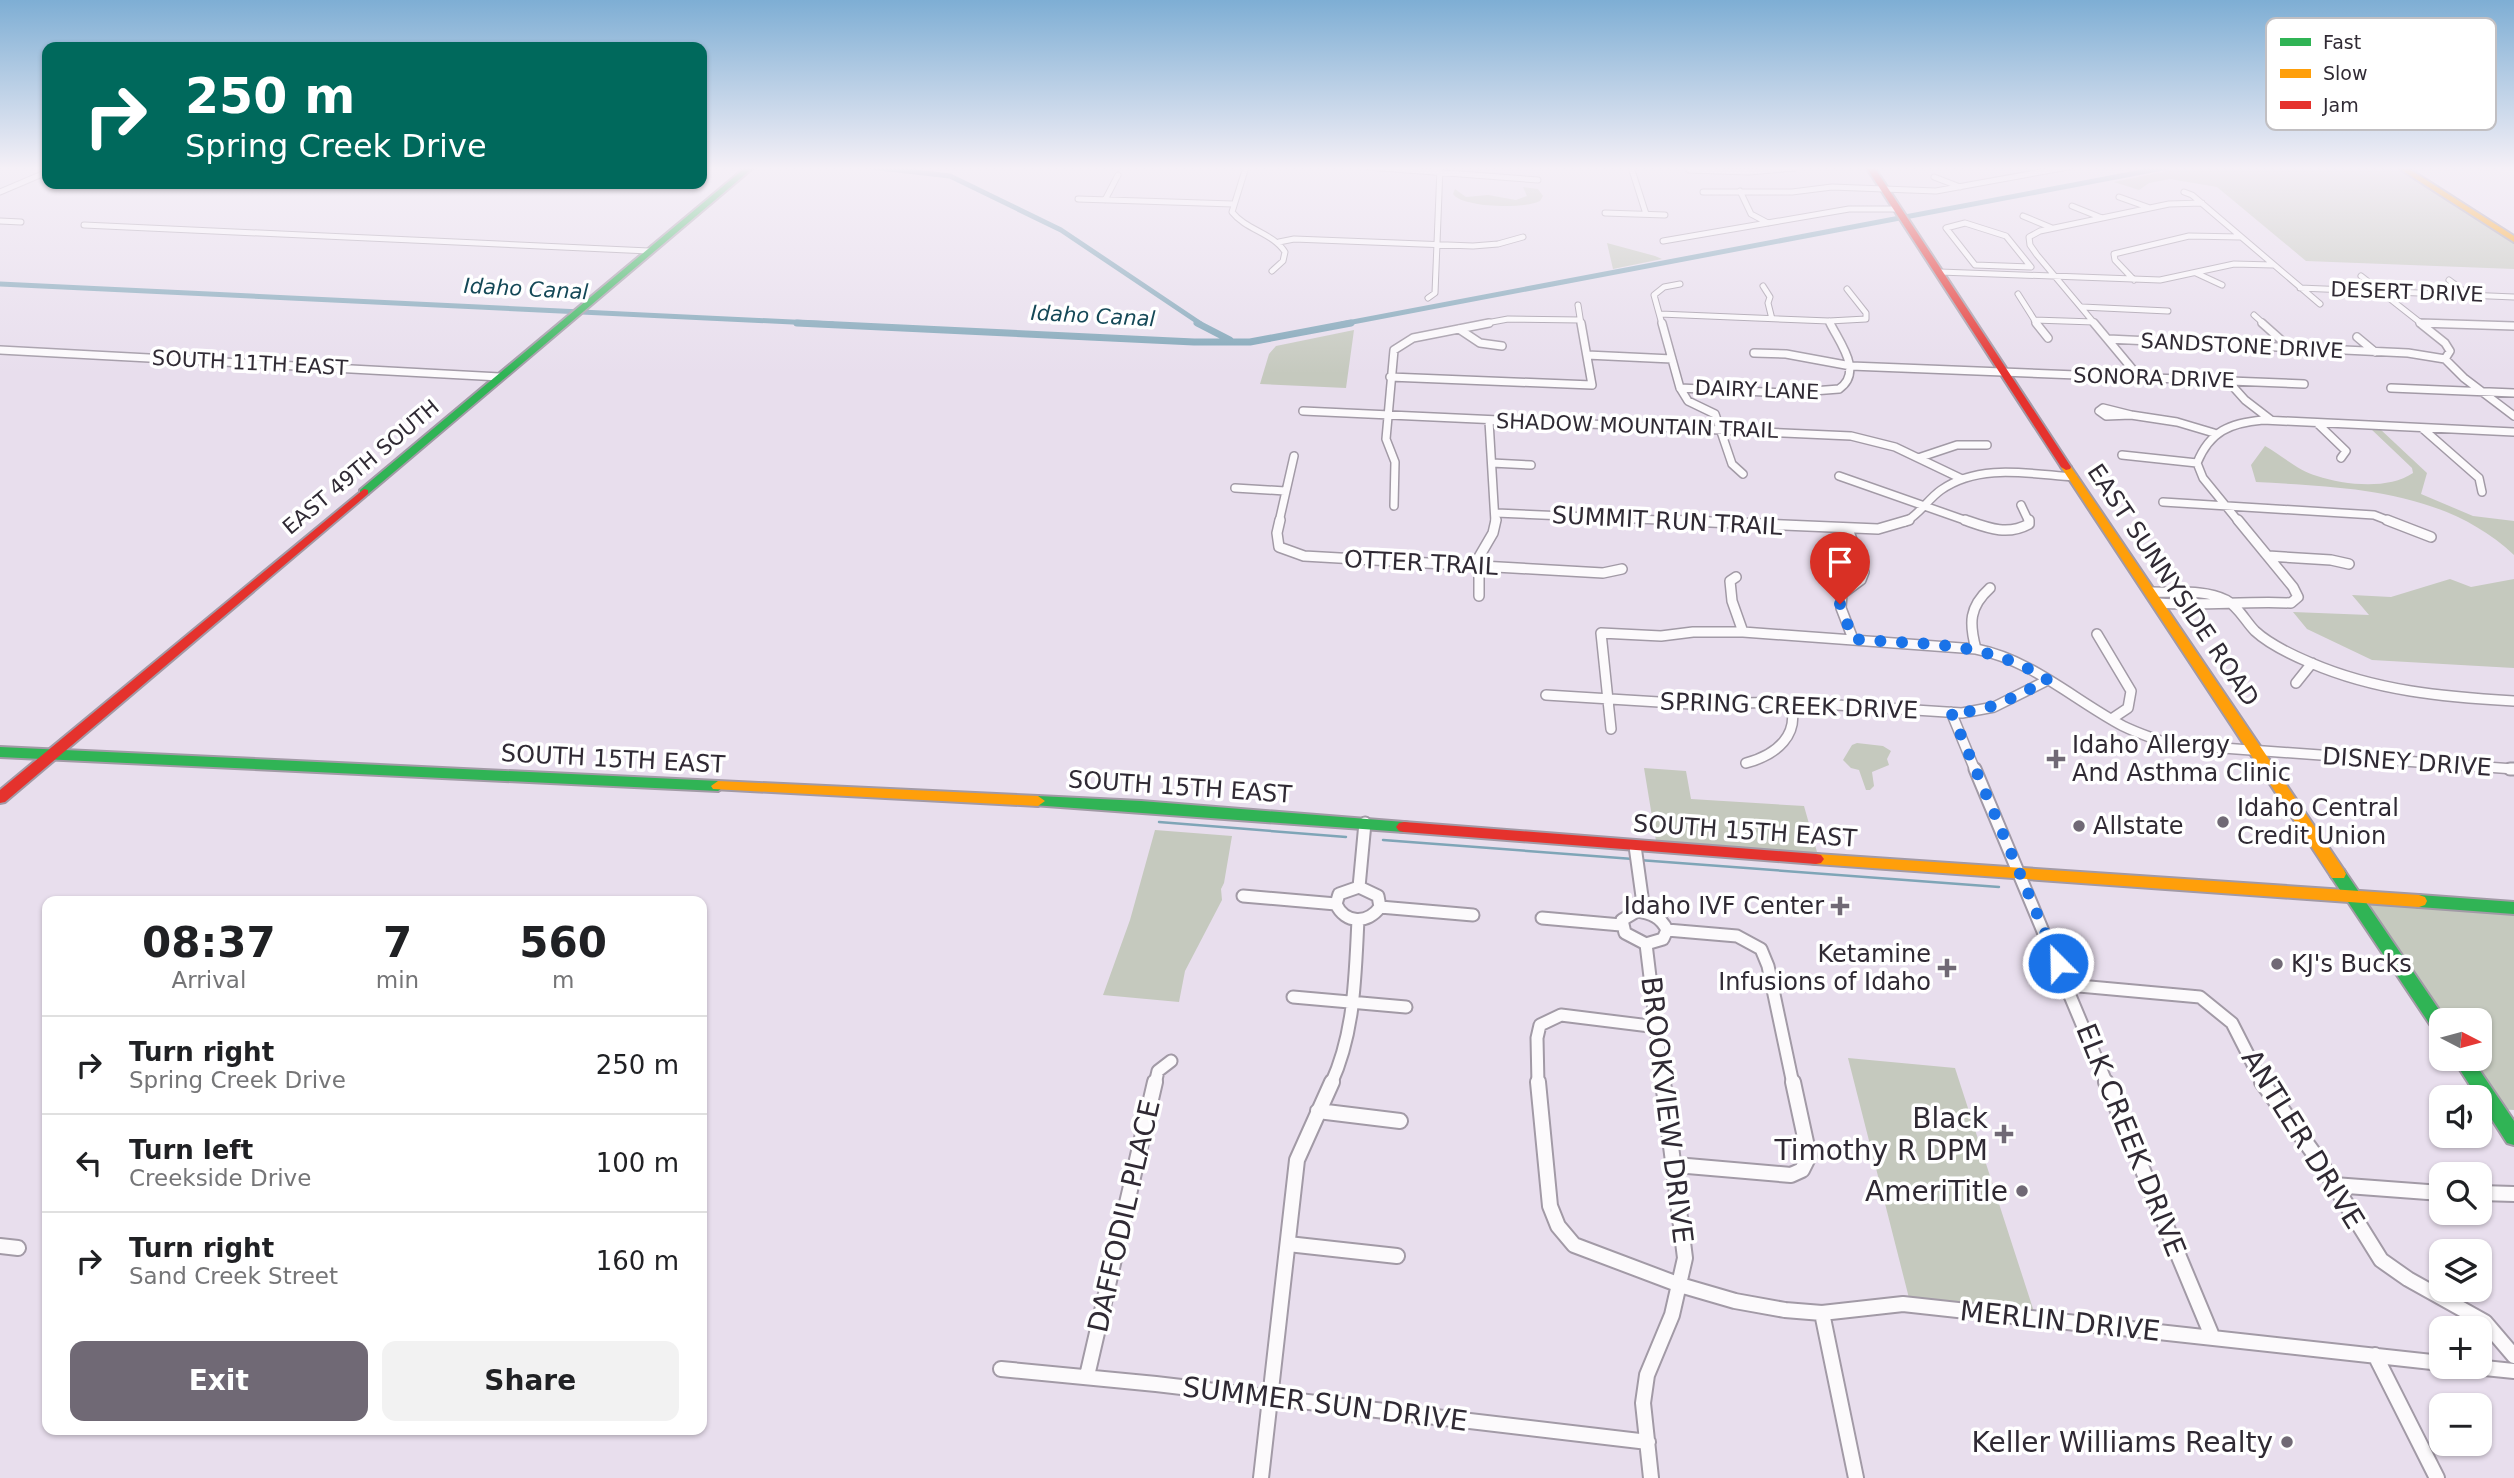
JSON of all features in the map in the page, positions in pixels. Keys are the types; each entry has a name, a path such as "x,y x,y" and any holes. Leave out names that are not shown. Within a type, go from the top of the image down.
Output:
{"main road":[{"name":"EAST 49TH SOUTH","path":"0,798 667,236"},
{"name":"EAST SUNNYSIDE ROAD","path":"1916,236 2073,477 2429,1009"},
{"name":"SOUTH 15TH EAST","path":"0,752 1141,806 1365,823 1636,855 2020,874 2514,908"},
{"path":"2470,1071 2514,1137"}],"street":[{"path":"351,236 595,246 649,251"},
{"path":"1267,236 1279,242 1285,254 1281,264 1272,271"},
{"path":"1428,298 1435,292 1437,236"},
{"path":"1663,241 1694,236"},
{"path":"1952,236 1972,263 1998,267 2032,266 2005,236"},
{"path":"2031,236 2029,242 2139,377"},
{"path":"2134,280 2115,260 2114,254 2189,236 2241,237 2320,304"},
{"path":"1279,242 1294,239 1487,245 1523,237"},
{"path":"1940,272 2160,280 2234,264 2273,265"},
{"path":"1998,267 2004,275"},
{"path":"2195,273 2222,285"},
{"path":"2361,276 2449,347 2449,356 2445,359 2514,423"},
{"path":"2449,280 2469,295"},
{"path":"1680,284 1654,292 1680,388 1688,401 1715,414 1732,464 1743,474"},
{"path":"1763,286 1770,297 1768,303 1772,319"},
{"name":"DESERT DRIVE","path":"2300,288 2514,297"},
{"path":"1660,314 1829,321 1857,321 1867,316 1852,292 1847,289"},
{"path":"2018,294 2048,338"},
{"path":"1390,377 1592,385 1578,305"},
{"path":"2082,307 2168,311"},
{"path":"2254,315 2289,348"},
{"path":"1394,506 1395,462 1386,439 1392,355 1399,345 1413,338 1518,318 1580,320"},
{"path":"2034,320 2094,322"},
{"name":"DAIRY LANE","path":"1680,388 1824,393 1845,385 1851,366 1829,321"},
{"path":"2420,323 2514,326"},
{"path":"2502,326 2514,334"},
{"path":"1459,329 1480,343 1502,346"},
{"name":"SANDSTONE DRIVE","path":"2357,337 2375,352"},
{"name":"SANDSTONE DRIVE","path":"2108,340 2419,354 2445,359"},
{"name":"SOUTH 11TH EAST","path":"0,350 500,377"},
{"name":"SONORA DRIVE","path":"1754,353 1786,354 1851,366 2304,384"},
{"path":"1587,355 1672,359"},
{"path":"2228,381 2245,400 2271,420"},
{"path":"2391,388 2514,393"},
{"path":"2245,400 2247,408 2260,420"},
{"name":"SHADOW MOUNTAIN TRAIL","path":"1303,411 1870,438 1921,457 1962,479"},
{"path":"2505,412 2514,416"},
{"path":"2131,415 2177,422 2214,433"},
{"path":"2155,598 2224,605 2229,602 2295,601 2298,597 2268,556 2203,478 2197,463 2202,449 2214,433 2232,425 2260,420 2514,432"},
{"path":"1479,596 1482,548 1496,525 1489,421"},
{"path":"2317,422 2346,451 2341,458"},
{"path":"2422,428 2479,478 2482,492"},
{"path":"1921,457 1957,445 1987,444"},
{"path":"2122,455 2197,463"},
{"path":"1235,488 1286,491 1294,456"},
{"path":"1492,463 1531,465"},
{"name":"SUMMIT RUN TRAIL","path":"1496,513 1848,529 1891,527 1916,515 1944,488 1962,479 1990,474 2073,477"},
{"path":"1839,476 2005,531 2021,530 2031,522 2021,505"},
{"name":"OTTER TRAIL","path":"1286,491 1276,540 1279,547 1304,556 1603,573 1622,569"},
{"path":"2163,502 2374,515 2431,537"},
{"path":"1848,529 1864,572 1861,580 1842,594 1840,604 1853,639"},
{"path":"2268,556 2331,560 2349,564"},
{"path":"1736,577 1730,581 1730,591 1742,632"},
{"path":"1976,649 1971,610 1979,597 1990,588"},
{"path":"2229,602 2258,634 2312,663 2378,687 2413,694 2514,701"},
{"name":"DISNEY DRIVE","path":"1608,698 1601,634 1661,636 1706,631 1853,639 1996,653 2024,665 2124,726 2168,744 2514,769"},
{"path":"2097,634 2131,691 2133,699 2130,707 2113,718"},
{"path":"2296,682 2312,663"},
{"name":"SPRING CREEK DRIVE","path":"1546,695 1691,704 1790,702 1977,712 1994,707 2048,680"},
{"path":"1608,698 1611,729"},
{"path":"1746,763 1769,756 1793,726 1794,717 1790,702"},
{"name":"ELK CREEK DRIVE","path":"1951,712 2068,985 2212,1336"},
{"path":"1359,887 1365,823"},
{"path":"1636,855 1644,911"},
{"path":"1359,887 1378,896 1380,907 1373,917 1358,920 1340,913 1336,898 1345,890 1359,887"},
{"path":"1243,896 1336,904"},
{"path":"1380,907 1473,915"},
{"path":"1667,930 1663,939 1646,944 1626,935 1622,920 1630,913 1644,911 1657,916 1667,930 1737,936 1761,949 1768,966 1808,1156 1802,1170 1791,1175 1676,1165"},
{"path":"1542,918 1622,925"},
{"path":"1261,1478 1297,1160 1344,1056 1353,1003 1358,920"},
{"name":"BROOKVIEW DRIVE","path":"1646,944 1676,1165 1685,1258 1672,1315 1647,1375 1643,1402 1651,1478"},
{"name":"ANTLER DRIVE","path":"2068,985 2200,997 2218,1009 2232,1023 2268,1093 2334,1185 2381,1259 2408,1279 2485,1322 2514,1356"},
{"path":"1293,997 1406,1007"},
{"name":"MERLIN DRIVE","path":"1658,1027 1561,1016 1540,1026 1536,1038 1540,1127 1547,1160 1550,1206 1558,1226 1574,1245 1680,1285 1735,1301 1822,1313 1903,1304 2429,1362"},
{"name":"DAFFODIL PLACE","path":"1087,1376 1158,1071 1171,1061"},
{"path":"1318,1111 1400,1121"},
{"path":"2334,1185 2429,1192"},
{"path":"2492,1193 2514,1194"},
{"path":"1288,1244 1397,1256"},
{"path":"0,1247 18,1248"},
{"path":"1822,1313 1856,1478"},
{"path":"2375,1355 2437,1478"},
{"name":"SUMMER SUN DRIVE","path":"1001,1368 1647,1442"},
{"path":"2492,1369 2514,1371"}],"shaded area":[{"path":"2276,236 2507,236 2514,240 2514,269 2306,261"},
{"path":"1607,243 1655,256 1662,259 1613,269"},
{"path":"1354,330 1346,388 1260,384 1269,354 1276,346"},
{"path":"2370,428 2380,429 2427,473 2421,494 2473,516 2514,521 2514,555 2486,533 2457,516 2425,504 2358,490 2256,482 2251,465 2265,446 2304,470 2340,482 2379,484 2413,473 2412,468"},
{"path":"2450,579 2471,587 2514,579 2514,668 2372,660 2307,629 2293,612 2369,615 2352,595 2391,597"},
{"path":"1857,743 1883,746 1891,751 1887,759 1889,765 1872,772 1874,786 1870,790 1866,790 1859,770 1851,768 1843,760 1852,745"},
{"path":"1644,768 1686,771 1691,799 1804,806 1819,859 1657,847"},
{"path":"1155,830 1232,836 1221,889 1222,900 1185,971 1179,1002 1103,995 1130,920"},
{"path":"2355,897 2514,909 2514,1110 2495,1109 2492,1104 2492,1085 2479,1085 2470,1071 2492,1071 2492,1008 2429,1009"},
{"path":"1848,1058 1955,1068 2036,1318 1911,1306"}],"waterway":[{"path":"1070,236 1201,324"},
{"name":"Idaho Canal","path":"1342,324 1805,236"},
{"name":"Idaho Canal","path":"0,284 833,324"},
{"name":"Idaho Canal","path":"797,323 1194,342 1250,342 1351,323"},
{"path":"1197,323 1230,340"},
{"path":"1159,822 1346,837"},
{"path":"1383,840 1633,859"},
{"path":"1639,860 1999,887"}],"traffic: fast":[{"path":"364,492 668,236"},
{"path":"0,752 718,786"},
{"path":"1038,801 1141,806 1404,827"},
{"path":"2338,874 2429,1009"},
{"path":"2419,901 2514,908"},
{"path":"2470,1071 2514,1137"}],"traffic: slow":[{"path":"2508,236 2514,240"},
{"path":"2066,467 2338,874"},
{"path":"718,786 1038,801"},
{"path":"1816,859 2419,901"}],"traffic: jam":[{"path":"1915,236 2066,467"},
{"path":"0,798 364,492"},
{"path":"1404,827 1816,859"}],"place":[{"name":"Idaho Allergy And Asthma Clinic","path":"2056,759"},
{"name":"Idaho Central Credit Union","path":"2223,822"},
{"name":"Allstate","path":"2079,826"},
{"name":"Idaho IVF Center","path":"1840,906"},
{"name":"KJ's Bucks","path":"2277,964"},
{"name":"Ketamine Infusions of Idaho","path":"1947,968"},
{"name":"Black Timothy R DPM","path":"2004,1134"},
{"name":"AmeriTitle","path":"2022,1191"},
{"name":"Keller Williams Realty","path":"2287,1442"}],"route":[{"path":"1840,604 1853,639 1953,646 1996,653 2024,665 2048,680 1994,707 1977,712 1951,712 2058,963"}]}
